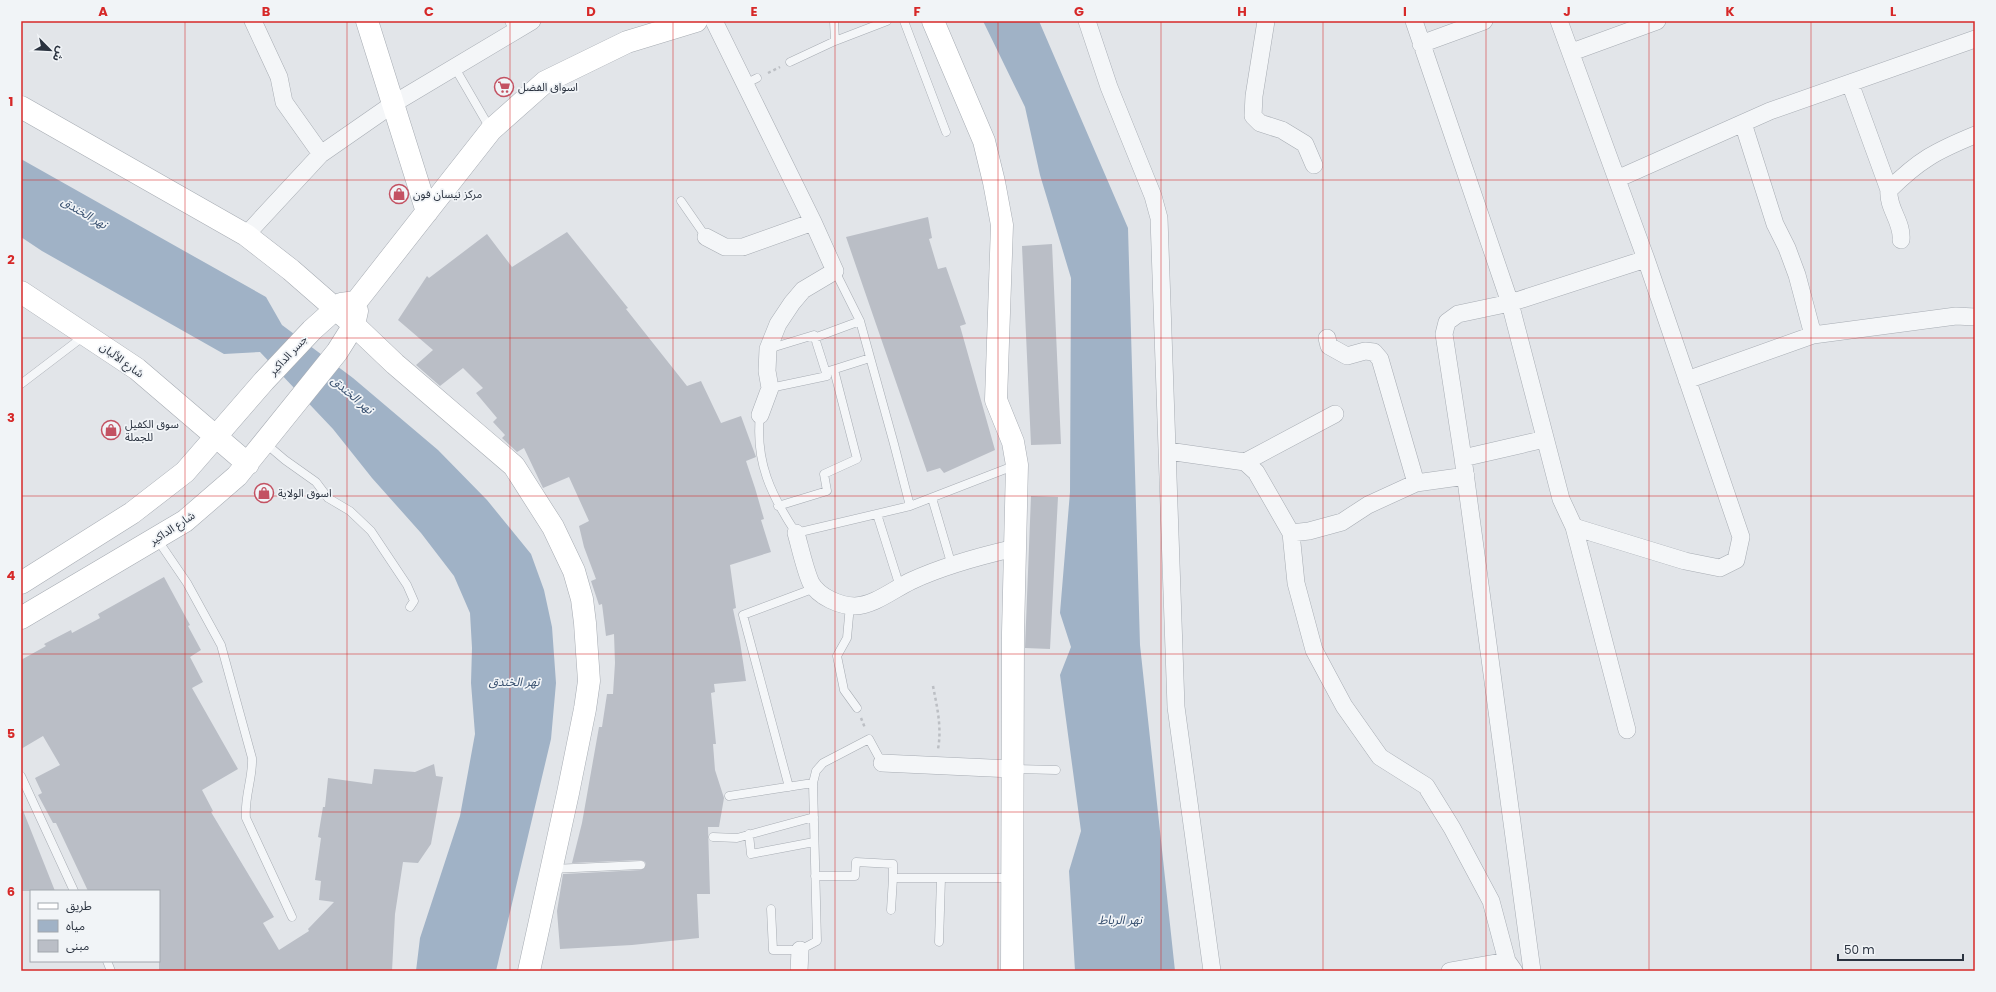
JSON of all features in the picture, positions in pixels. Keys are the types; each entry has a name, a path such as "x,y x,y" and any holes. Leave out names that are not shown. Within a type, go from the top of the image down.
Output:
{"main road":[{"path":"367,21 427,212"},
{"path":"335,308 341,304 356,302 491,130 545,82 627,42 696,21"},
{"path":"933,21 984,141 996,189 1002,225 996,400 1013,442 1017,465 1012,769 1012,971"},
{"path":"21,107 246,235 292,270 395,364 514,466 554,527 574,571 584,615 589,681 585,709 552,869 529,971"},
{"name":"شارع الألبان","path":"21,292 137,369 248,464"},
{"path":"354,325 357,310 356,302"},
{"name":"جسر الداكير","path":"216,438 264,381 335,308"},
{"name":"شارع الداكير","path":"21,618 185,521 238,476 337,352 354,325"},
{"path":"21,583 132,513 185,472 216,438"}],"street":[{"path":"253,21 279,77 284,102 322,154"},
{"path":"246,235 322,154 393,104 455,68 511,26 532,21"},
{"path":"714,21 751,81 835,271 803,290 778,324 768,349 767,371 770,388 760,415"},
{"path":"1087,21 1109,87 1153,196 1159,218 1176,707 1212,971"},
{"path":"1266,21 1254,96 1253,116 1260,123 1282,130 1305,144 1314,165"},
{"path":"1414,21 1510,303 1561,498 1574,527 1627,730"},
{"path":"1422,44 1484,21"},
{"path":"1559,21 1572,52 1618,179 1741,538 1736,560 1720,568 1685,561 1574,527"},
{"path":"1572,52 1657,21"},
{"path":"1618,179 1770,111 1975,39"},
{"path":"1850,83 1889,190 1889,202 1900,227 1901,240"},
{"path":"1743,123 1775,224 1787,248 1797,275 1814,335"},
{"path":"1889,190 1920,161 1939,150 1975,135"},
{"path":"706,237 725,247 743,247 813,222"},
{"path":"1532,971 1466,476 1444,334 1448,322 1458,314 1510,303 1646,259"},
{"path":"1688,380 1814,335 1956,316 1975,317"},
{"path":"1327,338 1329,346 1347,356 1365,350 1374,352 1380,359 1416,483"},
{"path":"1245,462 1335,414"},
{"path":"1463,458 1545,439"},
{"path":"1168,451 1245,462 1256,472 1291,533 1296,583 1314,650 1344,706 1380,757 1426,786 1448,822 1491,901 1510,966 1450,971"},
{"path":"1291,533 1309,531 1342,522 1368,505 1416,483 1466,476"},
{"path":"796,533 812,583 816,588 832,600 856,606 871,602 912,581 952,566 983,555 1015,548"},
{"path":"882,763 1012,769"},
{"path":"799,971 800,950"}],"lane":[{"path":"834,21 835,41"},
{"path":"790,62 835,41 887,21"},
{"path":"904,21 946,132"},
{"path":"455,68 491,130"},
{"path":"681,201 706,237"},
{"path":"835,271 860,321 910,506"},
{"path":"814,338 860,321"},
{"path":"21,384 86,334"},
{"path":"768,349 814,335 814,338 830,371 857,459 824,474 827,491 778,506"},
{"path":"770,388 827,376 830,371 870,358"},
{"path":"760,415 759,444 768,484 778,506 796,533 910,506 1017,465"},
{"path":"265,443 285,460 316,482 328,498 350,511 371,531 407,585 414,601 410,607"},
{"path":"932,498 952,566"},
{"path":"877,514 900,587"},
{"path":"157,538 187,583 220,645 252,758 251,774 246,799 246,818 292,917"},
{"path":"789,787 742,615 816,588"},
{"path":"850,605 846,638 837,656 844,690 857,708"},
{"path":"771,909 773,950 800,950 817,941 813,783 816,771 823,763 869,739 882,763"},
{"path":"1012,769 1056,770"},
{"path":"21,776 74,890"},
{"path":"729,796 813,783"},
{"path":"713,837 737,838 814,817"},
{"path":"749,834 752,854 814,842"},
{"path":"815,876 855,876 856,862 893,864 891,910"},
{"path":"552,869 641,865"},
{"path":"892,878 1012,878"},
{"path":"939,942 940,878"}],"path":[{"path":"751,81 790,62"},
{"path":"933,686 939,718 940,737 934,766"},
{"path":"857,708 869,739"}],"water":[{"name":"نهر الرباط","path":"983,21 1039,21 1128,228 1140,645 1175,971 1075,971 1069,871 1081,831 1060,675 1071,647 1060,613 1070,492 1071,278 1040,175 1025,107"},
{"name":"نهر الخندق","path":"21,159 266,297 282,325 353,378 438,450 487,500 531,554 544,590 552,627 556,683 551,739 496,971 416,971 420,938 460,816 475,734 471,683 472,648 470,613 454,576 421,533 372,478 333,429 260,352 224,354 42,251 21,237"}],"building":[{"path":"928,217 932,238 929,239 938,269 946,267 966,324 960,326 995,450 944,473 940,468 927,472 846,237"},
{"path":"567,232 628,308 626,309 687,386 701,381 721,423 741,416 756,457 746,461 764,519 761,520 771,552 730,565 736,608 733,609 746,681 714,684 715,692 711,693 716,744 713,744 715,770 724,798 719,827 708,827 710,894 697,894 699,938 632,945 560,949 557,911 563,874 641,870 646,865 645,862 641,860 572,863 582,823 599,727 602,727 607,694 613,694 615,663 614,634 606,636 602,604 599,605 591,581 596,579 584,547 579,526 589,521 569,477 543,488 524,448 517,452 502,438 505,435 493,422 497,418 476,393 483,388 463,368 440,386 416,365 433,350 398,320 427,276 429,278 487,234 512,267"},
{"path":"1052,244 1061,444 1031,445 1022,246"},
{"path":"1031,496 1058,497 1050,649 1025,648"},
{"path":"164,577 190,625 188,626 201,650 190,657 203,682 192,688 238,769 202,790 213,811 211,812 274,917 263,923 279,950 309,931 308,929 334,902 319,900 321,881 315,880 321,838 318,837 323,807 325,807 328,778 372,784 374,769 415,772 434,764 436,776 443,777 431,844 418,863 403,862 395,914 392,971 159,971 160,890 88,890 56,823 53,823 38,795 42,793 35,778 60,765 43,736 21,749 21,660 46,646 44,644 71,630 72,633 100,618 98,614"},
{"path":"21,808 22,808 55,890 21,891"}],"place":[{"name":"اسواق الفضل","path":"504,87"},
{"name":"مركز نيسان فون","path":"399,194"},
{"name":"سوق الكفيل للجملة","path":"111,430"},
{"name":"اسوق الولاية","path":"264,493"}]}
